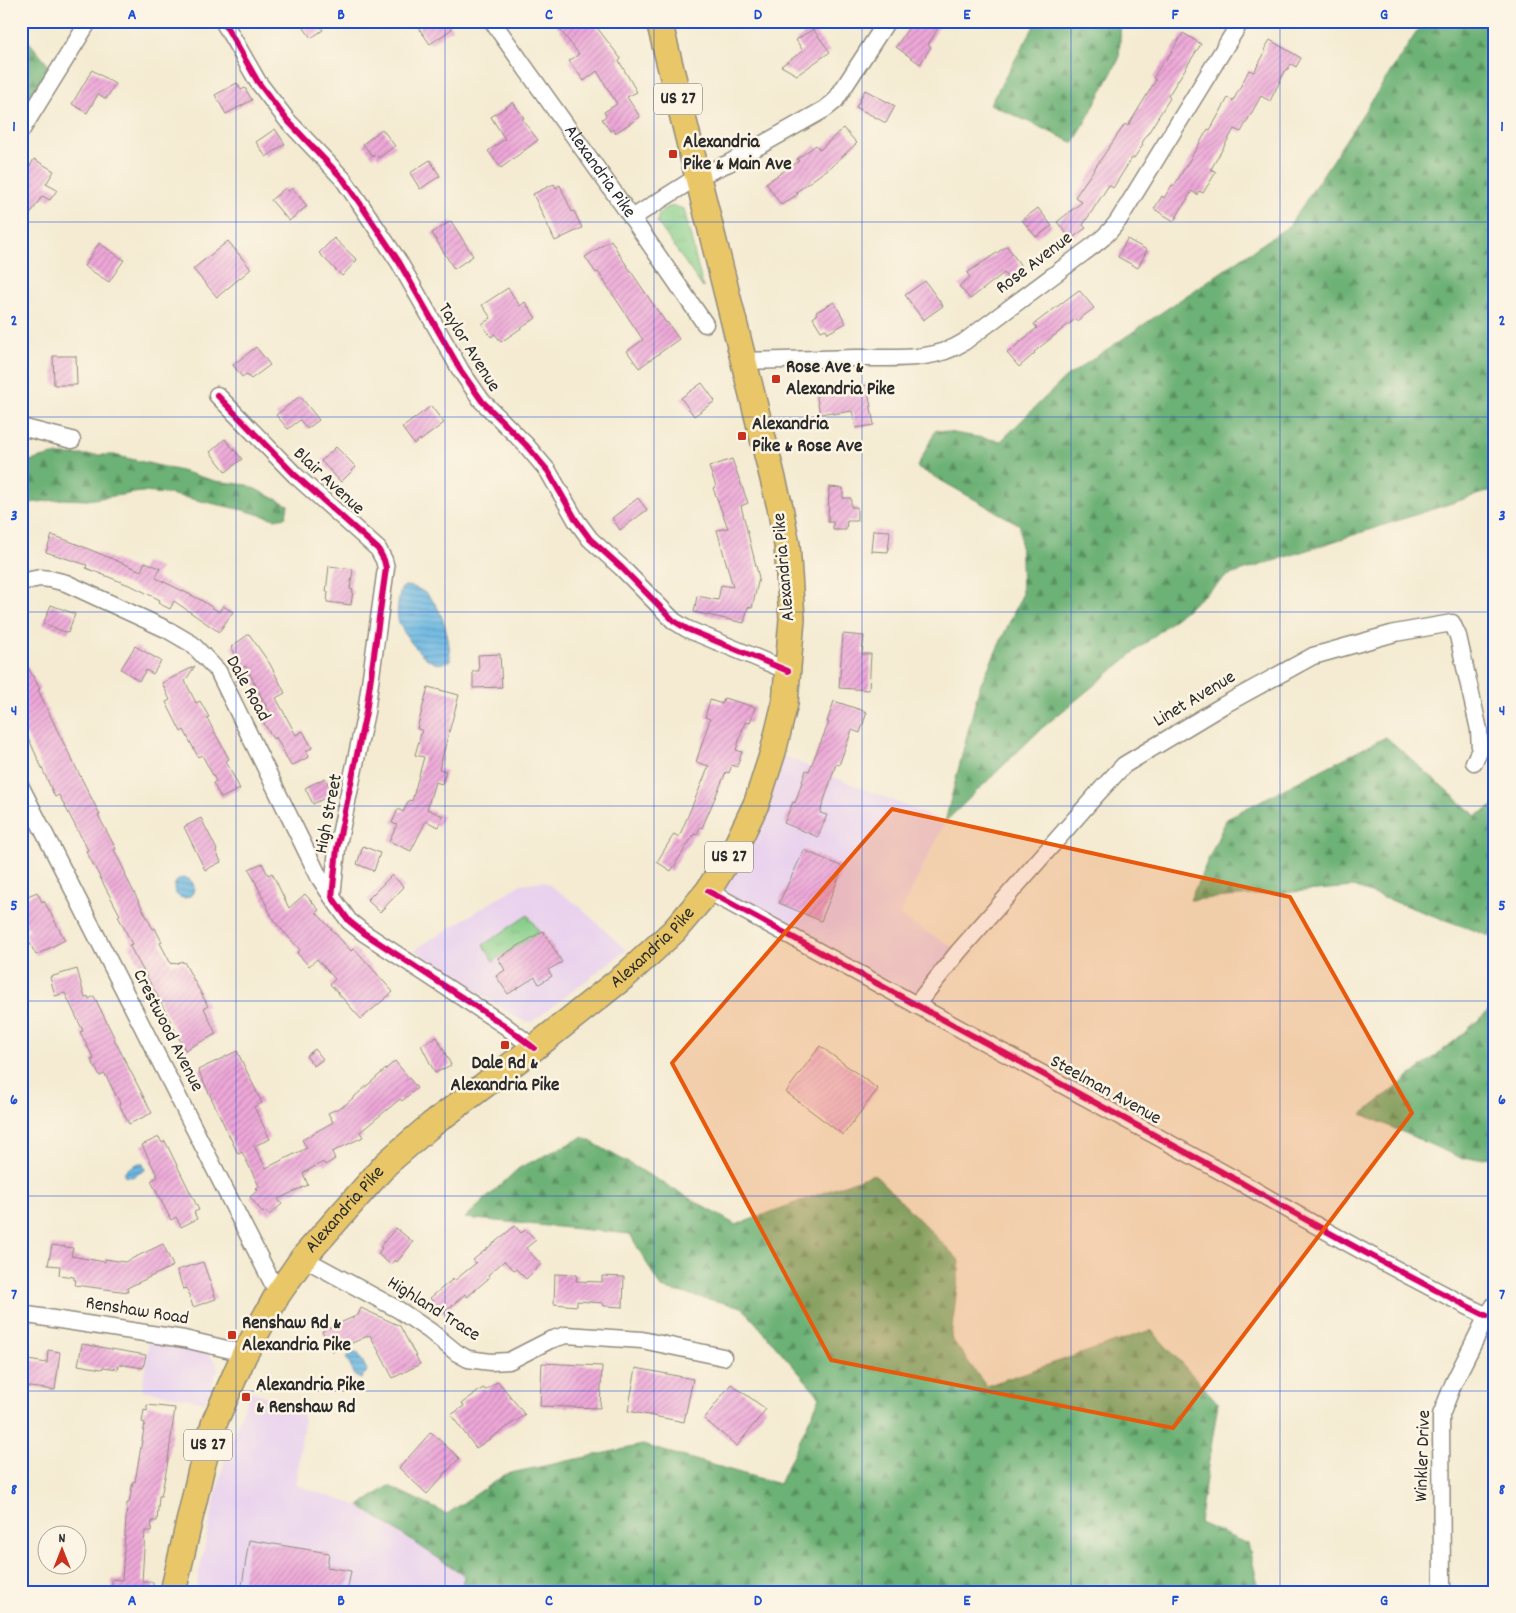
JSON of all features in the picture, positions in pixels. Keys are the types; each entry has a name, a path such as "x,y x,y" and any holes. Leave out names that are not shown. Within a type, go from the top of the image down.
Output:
{"main road":[{"name":"Alexandria Pike","path":"173,1592 201,1470 215,1421 244,1356 278,1294 302,1258 387,1162 626,976 674,931 708,891 737,844 757,802 773,752 785,703 792,619 787,545 780,507 659,21"}],"street":[{"path":"21,131 89,21"},
{"name":"Taylor Avenue","path":"223,21 258,82 281,112 343,179 361,205 399,262 461,371 482,401 548,470 576,520 590,539 622,568 674,621 687,629 788,671"},
{"name":"Alexandria Pike","path":"492,21 705,324"},
{"path":"632,218 697,177 729,163 835,101 887,21"},
{"name":"Rose Avenue","path":"743,361 902,358 933,355 952,350 964,342 1102,240 1109,232 1118,221 1241,21"},
{"name":"Blair Avenue","path":"217,395 295,475 378,549 386,568 381,605"},
{"path":"21,427 72,440"},
{"name":"Dale Road","path":"21,582 40,578 66,583 168,630 192,644 201,652 218,671 319,877 332,897"},
{"name":"High Street","path":"332,897 337,850 366,712 381,605"},
{"name":"Linet Avenue","path":"916,1005 966,944 1124,765 1222,706 1313,656 1395,633 1452,623 1458,636 1479,730 1480,750 1474,762"},
{"name":"Crestwood Avenue","path":"21,787 278,1294"},
{"name":"Steelman Avenue","path":"708,891 1242,1183 1417,1281 1491,1310"},
{"path":"332,897 349,921 364,933 504,1025 534,1048"},
{"name":"Highland Trace","path":"302,1258 399,1310 430,1330 457,1353 468,1359 491,1362 509,1361 550,1340 566,1335 642,1340 723,1357"},
{"name":"Winkler Drive","path":"1442,1592 1441,1415 1454,1382 1491,1310"},
{"name":"Renshaw Road","path":"21,1314 184,1339 231,1350 244,1356"}],"highlighted area":[{"path":"892,809 1290,897 1412,1113 1173,1428 831,1360 672,1063"}],"shaded area":[{"path":"773,752 945,822 899,916 959,951 916,1005 708,891"},
{"path":"544,881 580,907 626,950 532,1022 523,1021 414,950 521,884"},
{"path":"149,1341 197,1349 209,1355 216,1362 218,1370 205,1402 142,1390"},
{"path":"250,1391 299,1408 304,1420 296,1485 359,1506 465,1575 461,1592 195,1592 217,1489 227,1453"}],"green space":[{"path":"1037,21 1121,21 1119,59 1074,143 990,104"},
{"path":"1424,21 1495,21 1495,489 1227,576 1042,728 945,822 979,688 1022,595 1020,525 917,467 936,430 1001,441 1065,378 1289,226"},
{"path":"21,32 49,66 21,113"},
{"path":"674,206 684,209 703,288 657,222 662,210"},
{"path":"53,455 114,455 215,481 247,485 288,505 286,517 275,519 169,494 141,492 87,500 63,499 21,504 21,463"},
{"path":"1386,737 1476,816 1495,805 1495,938 1354,887 1190,900 1227,818"},
{"path":"528,915 540,933 494,962 483,945"},
{"path":"1495,1005 1495,1157 1463,1159 1362,1114 1457,1039"},
{"path":"583,1137 736,1225 874,1174 960,1261 951,1338 986,1386 1151,1330 1218,1403 1199,1523 1248,1544 1260,1592 461,1592 464,1575 359,1506 389,1486 447,1514 506,1474 643,1445 779,1484 820,1397 742,1307 661,1288 630,1234 465,1218 519,1168"}],"water":[{"path":"405,586 417,588 426,594 440,613 448,638 450,661 439,664 430,660 418,651 403,631 397,612 401,589"},
{"path":"184,878 191,881 194,888 191,895 184,898 177,895 174,888 177,881"},
{"path":"139,1163 143,1164 145,1170 132,1177 125,1176 126,1170"},
{"path":"355,1352 358,1353 367,1370 362,1376 363,1378 360,1379 356,1377 346,1357"}],"building":[{"path":"299,21 317,21 323,30 311,38"},
{"path":"427,21 448,21 452,29 430,44 418,27"},
{"path":"553,21 592,21 621,59 619,61 637,92 627,97 640,117 615,133 613,129 610,131 602,119 606,116 604,112 617,104 597,71 584,81 569,61 579,54"},
{"path":"913,21 942,21 928,45 931,47 920,64 896,47"},
{"path":"813,29 830,52 797,75 781,66 803,51 796,40"},
{"path":"1183,33 1201,44 1168,96 1170,98 1142,143 1143,145 1134,158 1132,158 1113,188 1109,185 1083,225 1086,228 1071,239 1057,222 1082,202 1075,197 1125,124 1128,126 1156,80 1153,78"},
{"path":"1270,40 1301,58 1296,67 1291,64 1286,69 1270,101 1261,96 1241,132 1234,129 1211,169 1216,172 1203,193 1199,191 1197,195 1192,191 1174,221 1154,209 1162,196 1164,198 1172,185 1174,186 1228,98 1233,101 1249,70 1254,72"},
{"path":"92,70 115,84 106,99 98,94 87,113 72,104"},
{"path":"237,83 241,90 245,88 252,100 226,114 215,95"},
{"path":"865,90 895,106 886,123 856,107"},
{"path":"513,102 524,118 522,119 538,140 501,168 488,151 505,139 491,117"},
{"path":"843,128 857,143 832,166 796,192 798,194 781,205 766,183 799,161 797,159 816,145 820,150"},
{"path":"275,129 285,144 266,157 256,142"},
{"path":"382,129 395,146 379,158 376,154 373,157 363,144"},
{"path":"34,159 54,171 46,184 57,190 50,200 42,196 21,229 21,161 30,166"},
{"path":"430,160 440,176 420,189 410,173"},
{"path":"554,184 556,188 560,185 572,212 574,211 582,228 555,241 533,194"},
{"path":"285,188 288,191 292,188 307,206 289,221 271,200"},
{"path":"1038,208 1052,226 1036,237 1022,220"},
{"path":"451,221 473,256 454,269 432,233"},
{"path":"334,238 357,260 342,276 319,253"},
{"path":"1127,239 1147,250 1138,268 1118,257"},
{"path":"611,240 666,323 679,339 639,368 627,351 643,340 598,272 596,273 585,257"},
{"path":"228,241 251,269 217,297 193,269"},
{"path":"99,243 124,260 109,282 84,266"},
{"path":"1007,246 1025,272 1010,282 1004,273 970,299 959,286 970,277 967,273"},
{"path":"925,281 943,306 923,320 905,295"},
{"path":"508,288 520,306 525,302 536,318 501,342 495,334 491,337 482,324 491,318 482,305"},
{"path":"1079,290 1094,308 1077,321 1075,319 1034,352 1019,367 1007,353 1037,328 1034,324"},
{"path":"834,302 846,323 828,333 826,329 821,331 813,318 817,315 816,312"},
{"path":"256,347 270,365 251,379 246,374 242,377 233,365"},
{"path":"53,356 76,356 77,385 54,385"},
{"path":"702,383 715,401 694,416 681,398"},
{"path":"840,384 841,389 867,385 874,425 856,428 852,411 820,414 816,393 826,392 825,387"},
{"path":"300,396 319,420 307,429 300,420 288,429 276,415"},
{"path":"431,406 444,423 414,444 402,428"},
{"path":"225,439 242,459 226,472 210,452"},
{"path":"336,447 356,467 341,482 321,461"},
{"path":"732,459 748,503 741,506 759,578 752,608 748,607 744,623 694,612 697,596 718,600 721,585 733,587 717,530 728,528 713,488 716,486 709,467"},
{"path":"829,487 843,488 843,498 851,498 851,507 857,507 857,521 847,521 846,530 833,530 833,522 828,522"},
{"path":"638,498 647,510 620,530 612,518"},
{"path":"873,530 890,531 888,552 871,551"},
{"path":"52,535 141,571 145,562 160,568 156,578 201,600 219,612 223,606 233,612 219,632 174,601 170,609 158,603 160,600 134,587 86,568 87,565 46,552"},
{"path":"329,566 353,569 350,589 353,590 351,605 327,602 328,592 326,592"},
{"path":"51,605 75,614 68,633 43,624"},
{"path":"249,634 270,664 285,693 276,698 296,735 303,731 312,748 306,751 309,757 291,766 276,737 273,739 264,723 262,716 269,712 246,666 242,668 233,655 235,653 231,647"},
{"path":"843,634 864,636 862,654 871,654 869,690 839,688"},
{"path":"135,646 161,661 153,674 146,670 139,681 121,669"},
{"path":"500,654 502,687 473,688 473,671 479,671 478,655"},
{"path":"21,655 40,689 38,690 100,815 98,815 116,849 114,850 125,875 153,929 155,928 162,942 160,943 171,964 184,962 208,1006 204,1008 216,1034 185,1050 129,945 132,944 118,916 120,915 86,851 88,850 59,795 55,797 27,735 25,735 21,727"},
{"path":"195,666 185,681 196,703 200,701 209,717 207,718 229,759 226,761 240,789 221,798 213,783 216,781 202,755 198,757 184,730 181,732 166,702 170,700 162,683"},
{"path":"428,687 459,695 439,769 446,771 442,784 435,782 427,809 443,816 438,827 426,821 411,851 389,841 397,825 392,823 398,809 403,812 409,800 412,801 424,757 415,755 422,730 417,729"},
{"path":"724,698 755,707 750,723 745,722 736,750 742,752 737,767 732,765 729,773 726,772 702,828 700,827 697,835 694,834 671,871 657,862 674,834 679,837 709,766 696,762 710,719 705,717 710,700 722,704"},
{"path":"834,701 867,712 860,733 852,730 839,765 836,764 820,813 827,815 818,837 784,823 793,802 795,803 806,770 809,771 829,722 827,722"},
{"path":"325,778 333,794 313,804 305,788"},
{"path":"201,818 221,862 205,870 184,827"},
{"path":"363,846 380,853 374,871 357,864"},
{"path":"804,850 843,867 821,921 779,903"},
{"path":"262,863 268,875 272,873 289,908 305,894 319,910 316,912 351,951 354,948 393,992 361,1019 330,984 335,979 317,959 309,966 297,953 300,950 274,921 249,869"},
{"path":"392,875 404,887 380,912 367,900"},
{"path":"37,892 42,902 44,901 65,940 36,955 25,934 30,931 21,913 21,899"},
{"path":"543,931 562,962 548,970 552,976 539,984 535,977 508,994 496,976 505,970 498,958"},
{"path":"77,969 85,998 88,996 89,999 94,996 152,1113 129,1124 105,1074 100,1076 91,1060 94,1059 80,1032 83,1031 65,993 55,996 50,977"},
{"path":"437,1037 451,1065 435,1073 421,1045"},
{"path":"820,1046 878,1089 843,1135 786,1092"},
{"path":"315,1049 323,1059 314,1066 306,1056"},
{"path":"237,1051 262,1103 254,1107 270,1139 254,1146 266,1168 307,1148 302,1140 333,1122 328,1113 345,1105 395,1061 417,1088 402,1101 400,1099 360,1132 363,1137 332,1152 335,1159 325,1165 323,1162 303,1173 308,1185 278,1199 282,1204 269,1215 266,1211 263,1213 250,1197 258,1190 256,1188 259,1186 242,1152 238,1154 198,1070"},
{"path":"159,1137 162,1143 165,1141 199,1210 194,1212 197,1219 181,1227 176,1217 171,1220 151,1181 158,1177 142,1145"},
{"path":"515,1226 521,1233 526,1230 536,1240 526,1248 541,1264 526,1279 504,1261 488,1275 489,1278 467,1297 465,1294 443,1314 430,1298 476,1263 473,1260"},
{"path":"396,1228 413,1242 397,1262 394,1260 391,1265 378,1254 382,1248 380,1247"},
{"path":"163,1244 173,1266 127,1288 128,1292 75,1285 76,1280 74,1280 74,1277 59,1275 60,1266 48,1265 52,1245 73,1248 71,1256 105,1262 105,1259 125,1262"},
{"path":"203,1262 216,1299 193,1307 187,1288 183,1289 177,1270"},
{"path":"555,1274 577,1275 576,1281 602,1282 602,1276 624,1277 623,1307 577,1301 577,1306 554,1304"},
{"path":"361,1308 400,1326 420,1364 393,1378 370,1335 332,1352 322,1331 358,1315"},
{"path":"82,1344 146,1355 143,1368 119,1364 118,1369 103,1367 102,1369 78,1365"},
{"path":"48,1350 60,1352 55,1390 21,1386 21,1359 47,1363"},
{"path":"542,1363 602,1366 600,1408 540,1406"},
{"path":"636,1368 693,1379 684,1422 628,1411"},
{"path":"498,1381 525,1415 476,1448 451,1415 464,1406 462,1403 483,1388 486,1390"},
{"path":"731,1384 766,1409 737,1446 704,1419"},
{"path":"147,1405 175,1408 167,1467 161,1496 159,1496 157,1521 152,1521 151,1531 145,1531 142,1582 153,1582 153,1592 112,1592 112,1579 122,1580 127,1503 129,1503 133,1481 135,1482 145,1423 142,1422 144,1410 147,1411"},
{"path":"431,1432 459,1458 427,1494 399,1468"},
{"path":"249,1540 329,1553 327,1567 351,1571 347,1592 241,1592"}],"cycle path":[{"path":"223,21 258,82 287,120 343,179 361,205 399,262 461,371 482,401 526,445 548,471 576,520 590,539 622,568 674,621 687,629 788,671"},
{"path":"217,395 295,475 378,549 386,568 366,712 337,849 332,897 349,921 364,933 504,1025 534,1048"},
{"path":"708,891 1242,1183 1364,1252 1487,1316"}],"place":[{"name":"Alexandria Pike & Main Ave","path":"673,154"},
{"name":"Rose Ave & Alexandria Pike","path":"776,379"},
{"name":"Alexandria Pike & Rose Ave","path":"742,436"},
{"name":"Dale Rd & Alexandria Pike","path":"505,1045"},
{"name":"Renshaw Rd & Alexandria Pike","path":"232,1335"},
{"name":"Alexandria Pike & Renshaw Rd","path":"246,1397"}]}
